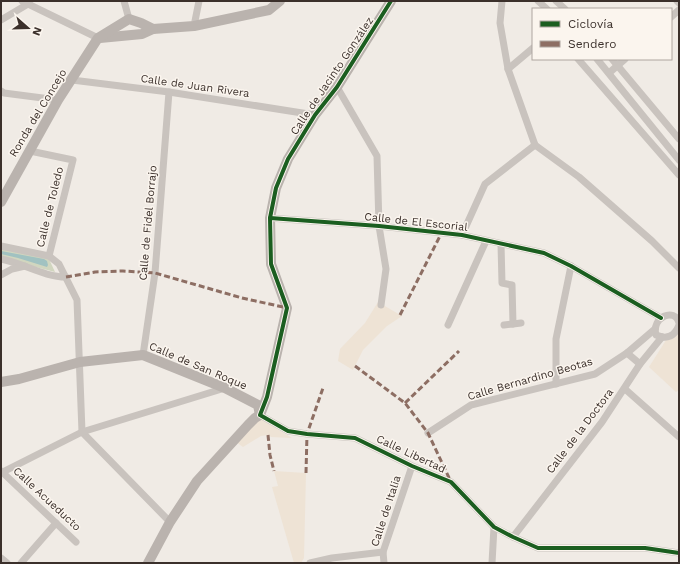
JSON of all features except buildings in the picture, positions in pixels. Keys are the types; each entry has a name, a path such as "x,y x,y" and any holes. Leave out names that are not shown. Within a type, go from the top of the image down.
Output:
{"street":[{"path":"124,1 129,19"},
{"path":"194,26 199,1"},
{"path":"1,20 27,2 98,38 142,34 153,29 194,26 269,10 280,1"},
{"name":"Calle de Jacinto González","path":"260,416 267,397 287,308 271,264 270,218 276,188 288,159 315,116 337,87 391,1"},
{"path":"502,1 500,24 508,69 535,145 579,177 652,241 679,268"},
{"path":"538,1 546,8"},
{"path":"556,1 564,8"},
{"path":"98,38 129,19 153,29"},
{"name":"Ronda del Concejo","path":"1,202 58,100 98,38"},
{"path":"508,69 532,49"},
{"path":"579,60 679,175"},
{"path":"598,60 679,160"},
{"path":"613,60 679,139"},
{"path":"609,73 624,60"},
{"name":"Calle de Juan Rivera","path":"72,80 169,92 315,116"},
{"path":"337,87 377,156 379,226 386,269 382,305"},
{"path":"611,96 621,88"},
{"name":"Calle de Fidel Borrajo","path":"144,355 155,273 169,92"},
{"path":"2,94 58,100"},
{"path":"632,120 641,113"},
{"path":"462,235 485,184 535,145"},
{"path":"662,154 670,148"},
{"name":"Calle de Toledo","path":"30,151 73,160 49,256"},
{"name":"Calle de El Escorial","path":"270,218 379,226 462,235 544,253 571,266 661,318"},
{"path":"448,325 486,240"},
{"path":"501,244 502,284 512,285 513,324"},
{"path":"1,246 49,256 59,264 76,300 82,432 170,522"},
{"path":"1,259 55,277 66,277"},
{"path":"1,276 12,269 25,266"},
{"path":"556,384 556,339 571,266"},
{"path":"676,314 679,324 676,331 668,338 656,335 654,329 656,323 661,318 676,314"},
{"path":"504,325 522,323"},
{"name":"Calle Bernardino Beotas","path":"428,433 471,405 595,374 627,353 654,329"},
{"name":"Calle de la Doctora","path":"513,537 602,422 640,364 662,337"},
{"path":"627,353 640,364"},
{"name":"Calle de San Roque","path":"1,382 19,379 80,362 144,355 225,388 258,405 260,416"},
{"path":"1,472 82,432 225,388"},
{"path":"625,389 679,437"},
{"path":"148,563 170,522 197,481 248,425 255,418 260,416"},
{"name":"Calle Libertad","path":"260,416 288,431 355,438 412,466 451,482 494,527 538,548 644,548 679,553"},
{"name":"Calle de Italia","path":"384,563 383,552 412,466"},
{"name":"Calle Acueducto","path":"1,472 76,542"},
{"path":"21,563 56,523"},
{"path":"492,563 494,527"},
{"path":"310,563 332,558 383,552"},
{"path":"1,558 7,563"}],"green space":[{"path":"1,248 49,259 55,272 1,258"}],"shaded area":[{"path":"378,302 402,316 387,326 363,350 353,370 338,361 340,349 365,323"},
{"path":"679,330 679,390 676,392 649,367 668,337"},
{"path":"259,418 292,438 271,437 268,435 261,436 243,447 236,442"},
{"path":"274,471 306,473 304,558 301,563 294,563 272,487 278,486"}],"water":[{"path":"1,251 44,259 47,261 48,265 47,267 1,254"}],"marked path":[{"path":"400,315 442,232"},
{"path":"66,277 95,272 123,271 155,273 242,298 283,307"},
{"path":"405,403 459,351"},
{"path":"355,366 405,403 428,433 451,482"},
{"path":"306,473 307,434 323,388"},
{"path":"268,435 270,455 274,471"}],"cycle path":[{"path":"391,1 337,87 315,115 288,159 276,188 270,218 271,264 287,308 267,397 260,415 288,431 355,438 412,466 451,482 494,527 538,548 645,548 679,553"},
{"path":"270,218 379,226 462,235 544,253 571,266 661,318"}]}
